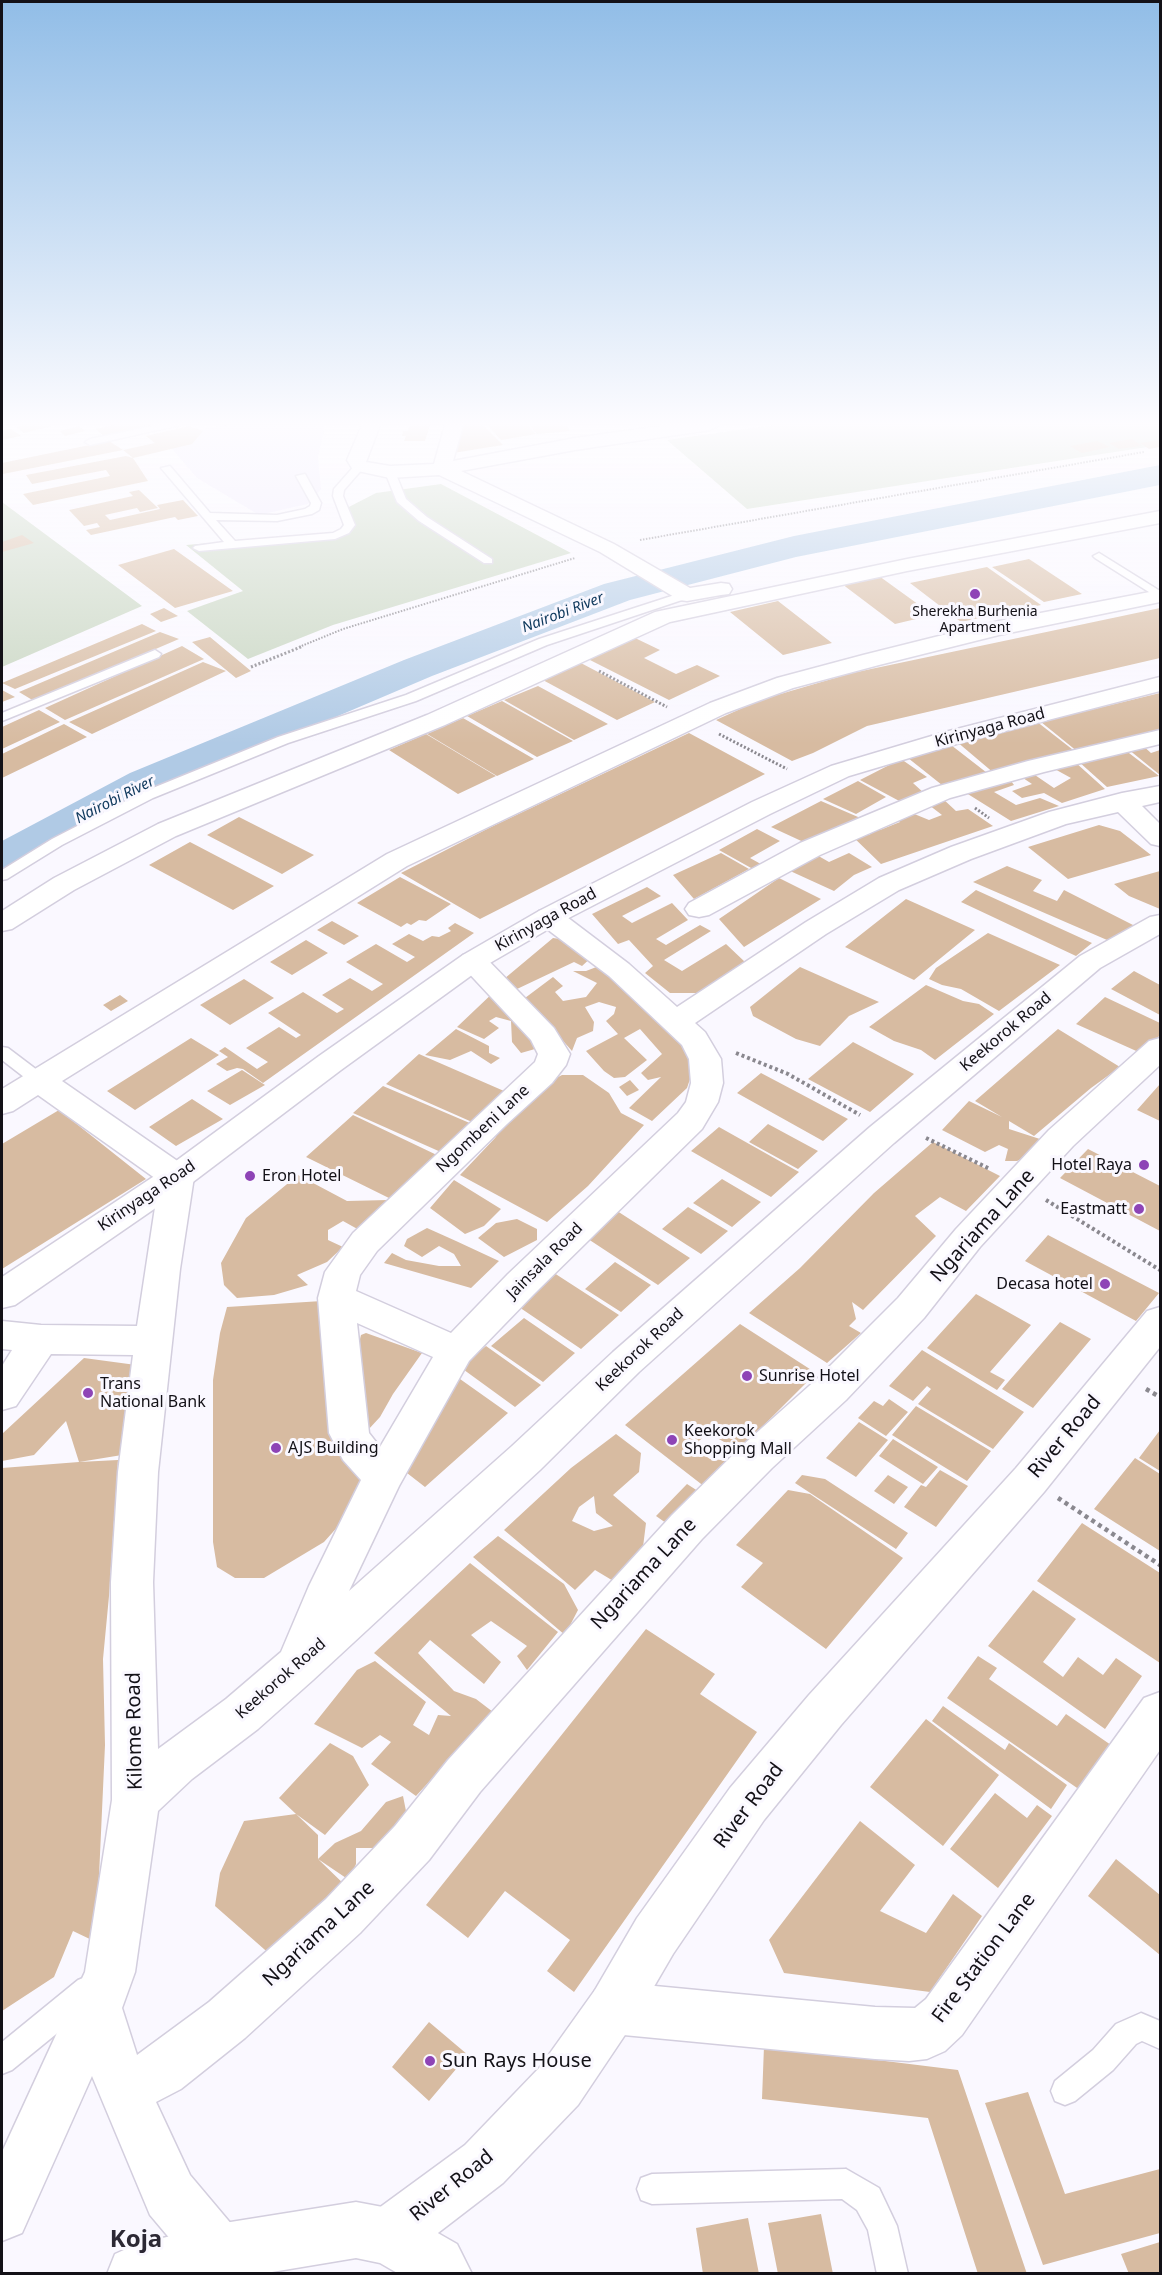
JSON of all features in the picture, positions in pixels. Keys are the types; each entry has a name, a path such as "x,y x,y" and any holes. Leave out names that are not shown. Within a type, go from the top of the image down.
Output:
{"main road":[{"path":"571,531 606,548 687,595 858,563 992,549"},
{"path":"2,923 64,884 166,830 436,720 663,617 907,565 1086,531"},
{"path":"2,1103 397,860 718,708 784,683 871,660 999,628 1160,596"},
{"name":"Kirinyaga Road","path":"2,1295 177,1177 330,1063 473,961 549,917 761,808 840,771 954,737 1161,684"},
{"path":"699,909 810,849 941,794 1037,766 1161,736"},
{"path":"676,1022 816,928 889,884 961,853 1058,818 1122,801 1161,794"},
{"path":"1122,801 1161,838"},
{"name":"Jainsala Road","path":"297,1666 330,1586 383,1477 456,1351 521,1284 690,1121 702,1102 707,1083 705,1059 694,1039 619,970 549,917"},
{"name":"Keekorok Road","path":"136,1800 176,1763 242,1714 297,1666 518,1465 642,1347 897,1123 1090,962 1161,923"},
{"name":"Ngombeni Lane","path":"383,1477 357,1449 349,1433 336,1298 343,1272 365,1242 550,1065 554,1054 548,1042 473,961"},
{"name":"Ngariama Lane","path":"123,2091 162,2070 192,2048 343,1916 412,1843 464,1776 679,1535 758,1456 832,1389 911,1308 968,1238 1061,1138 1161,1048"},
{"path":"39,1080 177,1177"},
{"name":"Kilome Road","path":"177,1177 162,1269 138,1472 132,1582 136,1800 103,1990 123,2091 170,2195 218,2252"},
{"path":"336,1298 456,1351"},
{"name":"River Road","path":"444,2274 437,2264 388,2236 484,2164 559,2086 613,2008 656,1936 747,1804 825,1710 1030,1480 1161,1321"},
{"path":"2,1335 41,1340 155,1341"},
{"path":"2,1395 41,1340"},
{"name":"Fire Station Lane","path":"613,2008 875,2033 909,2035 927,2033 944,2017 1161,1713"},
{"path":"2,2213 103,1990"},
{"path":"135,2274 218,2252 356,2230 388,2236"}],"lane":[{"path":"220,531 232,545"},
{"path":"199,548 335,536 345,531"},
{"path":"442,531 488,561"},
{"path":"1099,556 1160,596"},
{"path":"2,876 57,842 158,790 283,740 411,698 543,642 687,595"},
{"path":"2,717 155,654"},
{"path":"2,1052 39,1080"},
{"path":"2,2060 103,1990"},
{"path":"1065,2091 1103,2060 1126,2034 1141,2027 1161,2035"},
{"path":"652,2189 846,2184 868,2199 882,2226 893,2274"}],"path":[{"path":"251,667 343,630 606,548 689,531"},
{"path":"753,1058 788,1074 858,1114 897,1123 1020,1183 1161,1270"},
{"path":"1030,1480 1161,1565"}],"green space":[{"path":"2,531 41,531 142,606 2,667"},
{"path":"530,531 571,553 333,625 248,659 187,611 243,591 186,545 342,532"}],"building":[{"path":"87,531 109,531 91,535"},
{"path":"22,535 34,543 2,552 2,542"},
{"path":"174,549 233,591 175,608 118,565"},
{"path":"1029,559 1082,594 1044,602 992,567"},
{"name":"Sherekha Burhenia Apartment","path":"987,567 1041,605 961,622 910,583"},
{"path":"879,576 933,615 895,624 842,584"},
{"path":"778,601 832,643 783,655 730,612"},
{"path":"164,608 178,616 161,622 150,614"},
{"path":"1160,608 1160,658 867,726 792,761 716,720 760,700 852,673"},
{"path":"142,624 156,631 15,689 2,683"},
{"path":"160,632 179,639 34,701 19,692"},
{"path":"210,637 251,671 236,678 192,642"},
{"path":"635,638 660,650 644,658 676,674 697,665 720,676 669,700 588,659"},
{"path":"182,646 204,659 65,720 45,708"},
{"path":"203,662 226,671 92,734 69,722"},
{"path":"579,662 655,702 617,720 541,679"},
{"path":"538,686 608,724 574,740 504,700"},
{"path":"2,690 15,697 2,702"},
{"path":"1160,693 1160,732 1078,752 1041,722"},
{"path":"502,701 573,741 537,757 467,716"},
{"path":"39,710 60,722 2,749 2,727"},
{"path":"463,718 534,759 497,776 427,734"},
{"path":"1036,721 1077,753 995,774 956,741"},
{"path":"64,724 87,737 2,778 2,754"},
{"path":"689,733 765,774 480,919 401,873 489,828"},
{"path":"426,734 496,776 458,794 389,750"},
{"path":"1141,744 1151,753 1160,750 1160,775 1128,749"},
{"path":"951,745 991,776 947,789 908,758"},
{"path":"1125,750 1159,776 1107,787 1078,761"},
{"path":"901,759 927,777 913,783 925,794 903,803 860,780"},
{"path":"1075,762 1105,789 1062,803 1044,793 1022,798 1012,791 1032,784 1017,774 1029,771 1054,788 1071,778 1051,767"},
{"path":"1008,777 1014,785 994,792 1016,805 1040,798 1059,806 1011,821 963,791"},
{"path":"858,781 886,797 856,814 823,799"},
{"path":"942,798 956,811 968,809 993,826 881,864 850,834 857,832 870,835 866,830 871,825 880,830 900,822 895,817 907,811 929,820 942,815 929,805"},
{"path":"821,801 865,820 810,845 771,827"},
{"path":"239,817 314,855 282,874 207,835"},
{"path":"1099,825 1120,831 1151,855 1068,879 1028,847"},
{"path":"757,829 780,841 750,858 768,868 760,873 719,850"},
{"path":"190,842 274,886 233,910 149,865"},
{"path":"721,853 749,869 694,899 673,875"},
{"path":"849,853 872,867 854,875 834,891 788,870 815,854 829,862"},
{"path":"1007,866 1042,880 1033,891 1057,901 1064,890 1135,926 1114,943 973,882"},
{"path":"1160,871 1160,909 1129,896 1114,884"},
{"path":"400,877 451,904 426,921 419,920 401,927 357,903"},
{"path":"779,878 821,899 744,947 719,919"},
{"path":"647,887 661,896 622,916 632,923 672,903 688,920 656,939 666,945 700,925 711,931 664,960 682,971 726,944 745,962 700,993 670,993 645,973 653,966 629,940 618,944 592,914"},
{"path":"976,890 1092,943 1076,956 961,902"},
{"path":"906,899 975,930 914,980 845,947"},
{"path":"332,921 359,936 344,945 317,930"},
{"path":"455,923 474,933 263,1083 243,1069 227,1071 216,1064 228,1057 219,1051 225,1047 257,1069 268,1062 246,1048 279,1027 296,1038 301,1035 268,1013 303,992 337,1013 344,1009 322,995 350,978 372,991 383,984 346,962 376,944 407,962 415,957 392,944 409,934 423,941 432,936 439,937 451,931 448,928"},
{"path":"988,933 1060,965 999,1011 961,989 942,985 929,979 936,968"},
{"path":"553,938 574,941 593,956 582,966 574,962 517,989 504,979"},
{"path":"306,940 328,953 292,975 270,962"},
{"path":"599,966 609,977 628,986 685,1048 694,1067 687,1088 652,1121 629,1108 661,1077 648,1080 641,1073 662,1054 640,1029 624,1038 647,1060 625,1077 614,1078 604,1071 586,1051 618,1034 606,1021 614,1014 616,1007 599,1002 585,1007 594,1022 593,1031 577,1038 572,1051 525,998 553,977 563,986 555,992 563,1001 586,997 597,983 573,971 586,971"},
{"path":"800,967 879,1002 849,1016 820,1046 796,1039 753,1016 750,1007"},
{"path":"1134,971 1160,985 1160,1015 1111,989"},
{"path":"244,979 274,998 230,1025 200,1005"},
{"path":"926,985 963,1001 979,1004 994,1014 935,1060 921,1050 894,1041 869,1027"},
{"path":"496,990 542,1047 521,1053 512,1042 511,1021 496,1017 489,1021 499,1028 484,1039 457,1027"},
{"path":"120,995 128,1001 111,1011 103,1005"},
{"path":"1105,997 1160,1023 1160,1035 1143,1054 1076,1024"},
{"path":"456,1029 489,1046 489,1053 500,1058 491,1064 471,1051 450,1060 425,1055"},
{"path":"1058,1029 1120,1067 1034,1136 1009,1121 1009,1129 1043,1140 1031,1155 1017,1161 1005,1161 1008,1149 999,1145 985,1152 942,1130 969,1101 1002,1117 975,1101"},
{"path":"191,1038 219,1055 135,1110 107,1091"},
{"path":"853,1042 914,1074 870,1112 808,1079"},
{"path":"419,1054 504,1091 472,1122 386,1084"},
{"path":"242,1070 265,1085 230,1105 207,1091"},
{"path":"761,1073 848,1119 823,1141 737,1093"},
{"path":"562,1075 583,1075 609,1093 621,1113 644,1125 588,1186 547,1222 460,1175 537,1088"},
{"path":"630,1080 639,1090 627,1096 619,1087"},
{"path":"1160,1084 1160,1121 1137,1110"},
{"path":"383,1086 472,1124 443,1153 353,1113"},
{"path":"192,1099 223,1119 176,1146 149,1127"},
{"path":"59,1110 146,1179 2,1269 2,1144"},
{"path":"353,1115 441,1157 395,1201 306,1157"},
{"path":"768,1124 818,1151 798,1169 749,1142"},
{"path":"719,1127 799,1172 771,1197 691,1151"},
{"path":"933,1142 1000,1176 966,1211 940,1197 915,1216 936,1236 863,1310 852,1302 856,1319 849,1326 861,1333 827,1363 749,1313 800,1268 874,1193"},
{"name":"Eastmatt","path":"1088,1149 1160,1186 1160,1231 1060,1178"},
{"path":"298,1175 347,1201 388,1200 369,1217 361,1231 343,1221 328,1230 328,1240 343,1247 327,1262 297,1275 308,1285 274,1295 237,1298 224,1285 221,1263 246,1218"},
{"path":"722,1179 761,1202 732,1227 693,1203"},
{"path":"454,1180 501,1209 484,1226 465,1234 430,1208"},
{"path":"688,1207 728,1231 701,1254 662,1229"},
{"path":"614,1209 690,1258 658,1285 582,1235"},
{"path":"517,1219 537,1229 537,1240 504,1257 478,1238 496,1223"},
{"path":"427,1228 499,1261 471,1288 384,1263 392,1253 406,1260 439,1266 461,1266 454,1254 439,1246 422,1257 404,1246 407,1239"},
{"name":"Decasa hotel","path":"1048,1235 1159,1293 1136,1321 1025,1261"},
{"path":"615,1262 651,1285 621,1312 585,1289"},
{"path":"551,1271 619,1315 581,1349 513,1303"},
{"path":"976,1294 1031,1325 990,1372 1005,1380 997,1390 927,1348"},
{"name":"AJS Building","path":"322,1301 335,1408 332,1439 344,1457 367,1465 341,1523 324,1542 264,1578 235,1578 217,1567 213,1542 213,1380 220,1333 227,1307"},
{"path":"524,1318 575,1353 543,1382 491,1346"},
{"path":"1060,1322 1091,1339 1033,1408 1002,1389"},
{"path":"740,1324 816,1373 756,1433 742,1452 708,1433 692,1447 710,1459 733,1461 705,1487 625,1425"},
{"path":"366,1333 422,1353 380,1417 368,1430 359,1343 361,1335"},
{"path":"486,1346 541,1385 515,1407 460,1367"},
{"path":"922,1350 1024,1412 993,1449 918,1404 931,1389 927,1386 913,1401 889,1386"},
{"name":"Trans National Bank","path":"84,1358 136,1365 122,1455 79,1462 66,1421 34,1455 2,1461 2,1434"},
{"path":"460,1379 508,1413 425,1487 398,1466"},
{"path":"889,1399 908,1412 886,1436 858,1418 874,1401 883,1406"},
{"path":"916,1406 991,1451 967,1481 892,1435"},
{"path":"859,1422 888,1440 856,1477 826,1458"},
{"path":"1160,1430 1160,1471 1139,1458"},
{"path":"616,1434 641,1453 639,1472 613,1495 646,1523 643,1547 615,1582 595,1570 575,1590 504,1530 571,1468","holes":["594,1496 596,1513 613,1526 594,1531 572,1521 579,1507"]},
{"path":"893,1439 938,1467 923,1484 879,1456"},
{"path":"1135,1458 1160,1474 1160,1551 1094,1509"},
{"path":"118,1460 103,1659 105,1745 96,1942 73,1931 54,1977 2,2011 2,1468"},
{"path":"940,1470 968,1486 936,1527 904,1507 921,1485 926,1487"},
{"path":"802,1475 825,1479 908,1533 896,1549 795,1483"},
{"path":"888,1475 908,1487 894,1504 874,1491"},
{"path":"687,1484 701,1493 666,1523 656,1516"},
{"path":"788,1490 810,1494 903,1558 826,1649 741,1587 763,1563 736,1545"},
{"path":"1082,1523 1160,1573 1160,1663 1037,1581"},
{"path":"498,1536 564,1584 578,1610 565,1635 473,1557"},
{"path":"470,1563 558,1632 527,1670 517,1656 527,1646 491,1621 471,1635 501,1662 484,1684 430,1640 418,1653 454,1691 476,1699 493,1712 416,1796 371,1764 391,1742 380,1735 362,1748 314,1724 357,1670 375,1661 426,1702 413,1725 429,1735 438,1715 451,1716 374,1653"},
{"path":"1033,1590 1076,1619 1043,1662 1063,1677 1078,1657 1103,1675 1116,1658 1142,1676 1105,1729 988,1646"},
{"path":"646,1629 715,1674 700,1694 757,1732 574,1992 547,1971 570,1940 505,1891 468,1938 426,1905"},
{"path":"978,1656 997,1668 989,1679 1057,1726 1066,1714 1111,1745 1080,1790 947,1698"},
{"path":"943,1706 1005,1750 1009,1743 1067,1785 1051,1809 932,1721"},
{"path":"926,1719 999,1775 943,1846 870,1787"},
{"path":"330,1743 353,1756 369,1785 325,1835 296,1814 279,1798"},
{"path":"995,1793 1027,1818 1037,1805 1052,1816 998,1888 950,1849"},
{"path":"403,1796 407,1816 380,1848 356,1848 356,1864 349,1880 318,1859 335,1843 361,1831 386,1802"},
{"path":"296,1814 318,1835 318,1859 349,1889 281,1964 215,1906 220,1873 244,1821"},
{"path":"860,1821 915,1865 880,1911 926,1933 953,1894 982,1916 930,1992 784,1973 769,1940"},
{"path":"1116,1859 1160,1895 1160,1955 1088,1896"},
{"name":"Sun Rays House","path":"429,2022 468,2055 429,2101 392,2067"},
{"path":"764,2046 958,2070 1027,2274 978,2274 928,2118 762,2099"},
{"path":"1028,2092 1065,2194 1160,2169 1160,2233 1043,2265 985,2103"},
{"path":"821,2214 833,2274 778,2274 768,2223"},
{"path":"748,2218 759,2274 703,2274 696,2228"},
{"path":"1160,2242 1160,2274 1129,2274 1121,2254"}],"waterway":[{"name":"Nairobi River","path":"2,859 146,782 418,668 617,592 794,547 874,531"}],"place":[{"name":"Sherekha Burhenia Apartment","path":"975,594"},
{"name":"Hotel Raya","path":"1144,1165"},
{"name":"Eron Hotel","path":"250,1176"},
{"name":"Eastmatt","path":"1139,1209"},
{"name":"Decasa hotel","path":"1105,1284"},
{"name":"Sunrise Hotel","path":"747,1376"},
{"name":"Trans National Bank","path":"88,1393"},
{"name":"Keekorok Shopping Mall","path":"672,1440"},
{"name":"AJS Building","path":"276,1448"},
{"name":"Sun Rays House","path":"430,2061"}],"district":[{"name":"Koja","path":"136,2240"}]}
